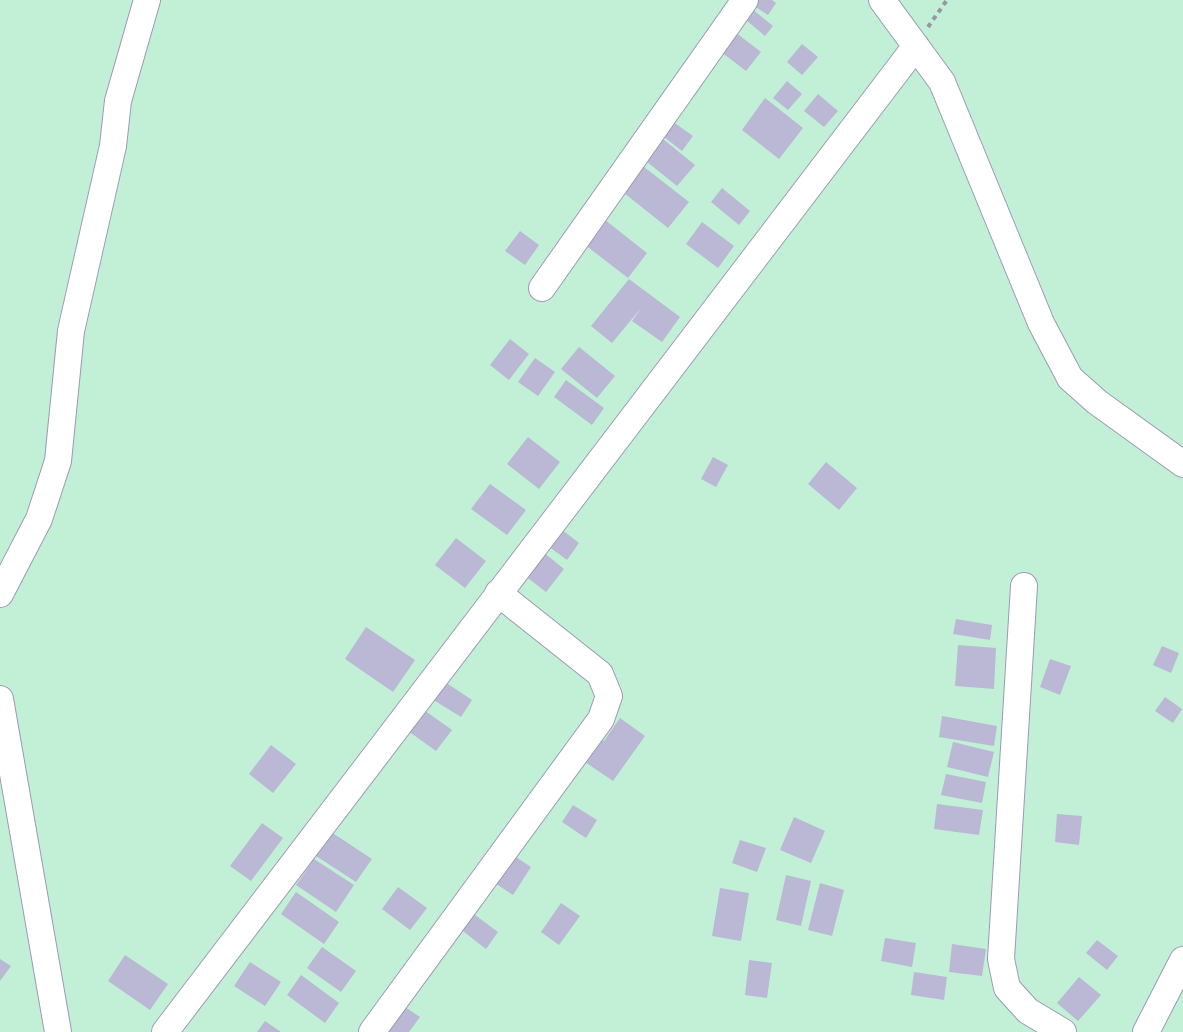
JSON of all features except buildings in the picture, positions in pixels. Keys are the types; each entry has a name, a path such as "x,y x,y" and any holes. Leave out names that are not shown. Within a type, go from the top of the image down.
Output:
{"street":[{"path":"0,594 39,519 58,461 73,319 113,146 118,101 147,0"},
{"path":"542,288 745,0"},
{"path":"882,0 942,82 961,123 1004,237 1041,323 1070,378 1097,402 1183,464"},
{"path":"165,1032 916,46"},
{"path":"1024,586 1001,960 1007,988 1028,1011 1063,1032"},
{"path":"372,1032 601,719 609,696 600,674 498,593"},
{"path":"0,699 58,1032"},
{"path":"1146,1032 1183,960"}],"path":[{"path":"916,46 947,0"}],"green space":[{"path":"0,0 1183,0 1183,1032 0,1032"}]}
